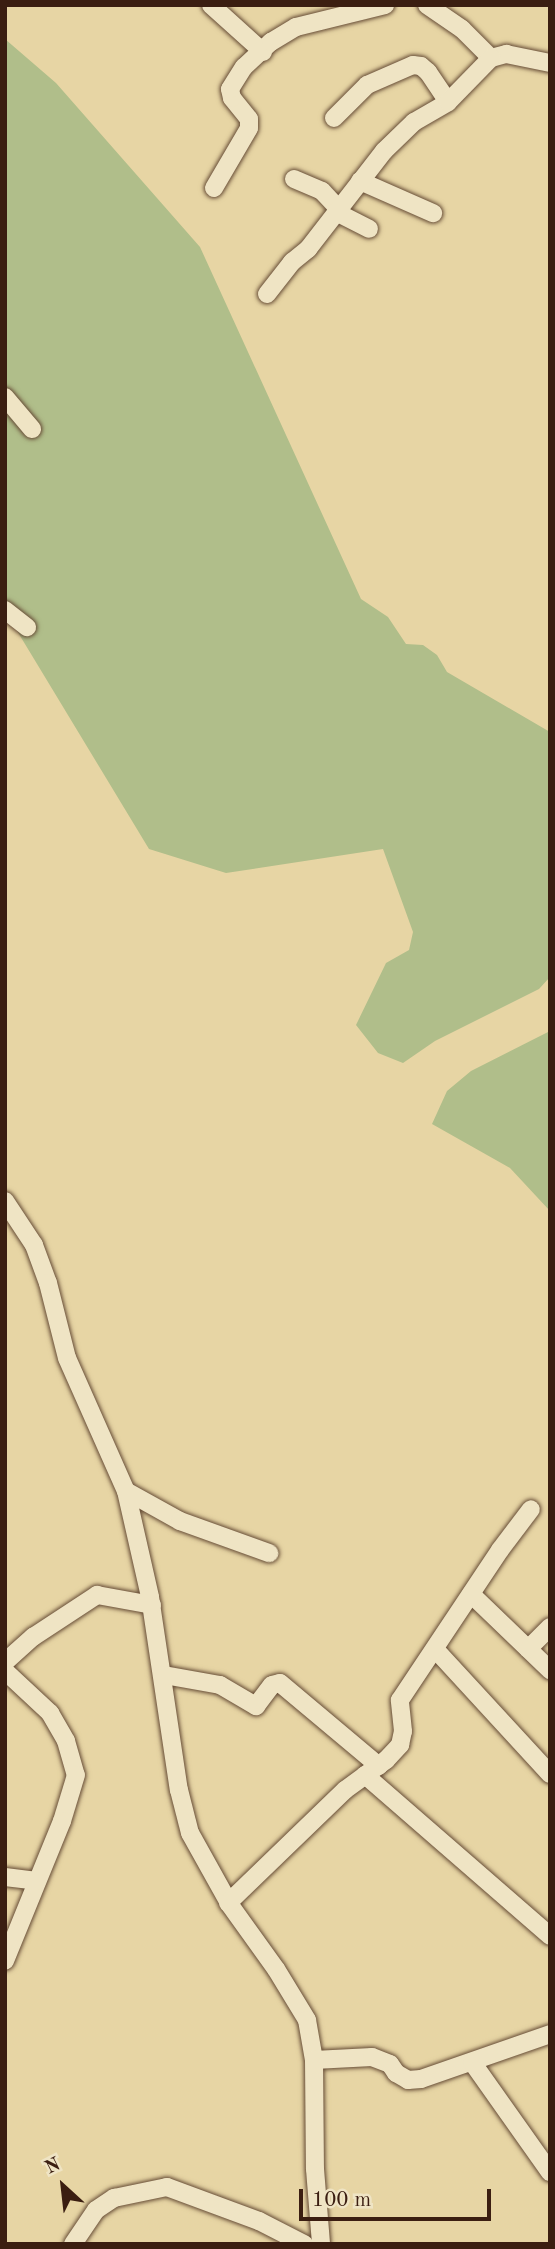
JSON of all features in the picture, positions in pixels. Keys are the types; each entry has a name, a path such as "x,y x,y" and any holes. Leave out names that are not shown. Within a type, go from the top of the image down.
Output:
{"street":[{"path":"211,5 263,52"},
{"path":"214,188 249,128 248,119 232,98 230,89 237,74 271,42 296,27 385,5"},
{"path":"427,5 462,29 491,58"},
{"path":"267,294 360,181 414,122 448,102 491,58 506,54 550,63"},
{"path":"334,118 367,85 413,65 421,66 428,72 448,102"},
{"path":"295,179 322,191 337,210 369,229"},
{"path":"360,181 433,213"},
{"path":"5,397 32,429"},
{"path":"5,610 27,626"},
{"path":"7,1206 34,1245 48,1283 66,1358 127,1491 152,1605 179,1790 190,1833 228,1903 301,2007 311,2035 314,2060 315,2169 321,2244"},
{"path":"127,1491 180,1521 269,1553"},
{"path":"228,1903 331,1802 372,1771 400,1745 401,1700 531,1508"},
{"path":"471,1594 550,1670"},
{"path":"5,1662 33,1637 97,1595 152,1605"},
{"path":"528,1649 550,1627"},
{"path":"435,1649 550,1774"},
{"path":"5,1671 50,1713 66,1741 75,1769 71,1794 5,1961"},
{"path":"164,1675 220,1685 256,1706 272,1685 280,1683 550,1936"},
{"path":"5,1877 37,1881"},
{"path":"314,2060 372,2057 390,2064 396,2073 408,2080 421,2079 550,2034"},
{"path":"472,2062 550,2172"},
{"path":"73,2244 96,2210 114,2198 167,2187 259,2221 304,2244"}],"green space":[{"path":"5,39 56,83 200,247 361,599 388,617 406,644 423,645 437,655 447,672 550,732 550,977 539,989 435,1041 403,1063 378,1053 356,1025 386,963 409,950 413,932 383,849 226,873 149,849 5,611"},
{"path":"550,1031 550,1211 510,1168 432,1124 447,1091 471,1071"}]}
